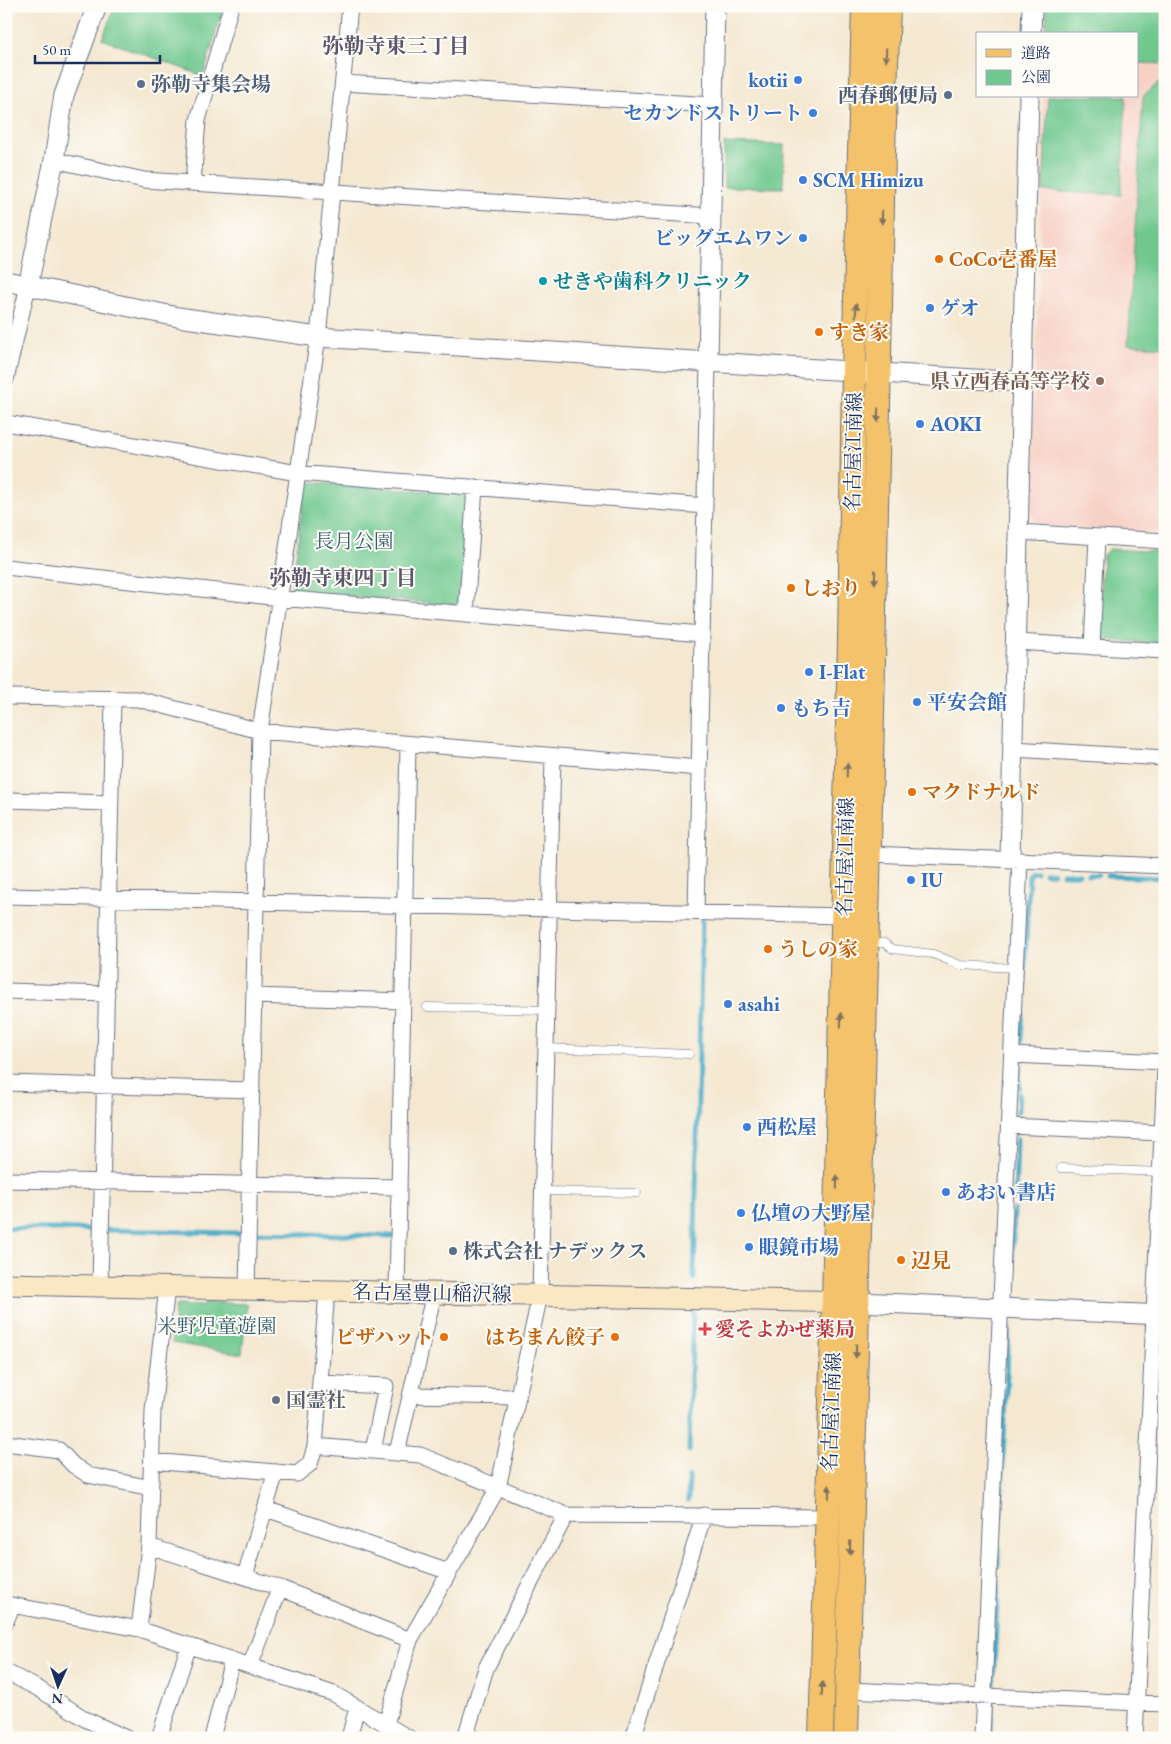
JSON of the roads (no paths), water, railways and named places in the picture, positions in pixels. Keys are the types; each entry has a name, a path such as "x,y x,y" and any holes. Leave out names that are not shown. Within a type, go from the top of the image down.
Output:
{"main road":[{"name":"名古屋江南線","path":"846,1738 846,1301 843,916 854,372 864,6"},
{"name":"名古屋江南線","path":"821,1738 828,1517 846,1301 866,942 888,6"},
{"name":"名古屋豊山稲沢線","path":"6,1284 846,1301"}],"street":[{"path":"6,379 28,286 54,160 64,95 97,6"},
{"path":"193,183 198,120 231,6"},
{"path":"247,1289 260,731 318,337 350,6"},
{"path":"696,912 715,6"},
{"path":"1031,32 1032,6"},
{"path":"343,83 713,105"},
{"path":"982,1738 1016,968 1013,749 1029,98"},
{"path":"54,160 144,180 711,216"},
{"path":"6,281 178,317 318,337 1022,382"},
{"path":"6,423 298,473 705,506"},
{"path":"466,614 475,487"},
{"path":"1018,532 1165,541"},
{"path":"1092,647 1097,537"},
{"path":"6,567 280,598 702,634"},
{"path":"1016,642 1165,651"},
{"path":"6,697 138,699 260,731 699,768"},
{"path":"100,1286 113,699"},
{"path":"397,1292 408,744"},
{"path":"1013,749 1165,758"},
{"path":"386,1724 410,1640 498,1488 540,1295 552,756"},
{"path":"6,800 110,803"},
{"path":"869,854 1165,866"},
{"path":"6,896 843,916"},
{"path":"6,991 107,994"},
{"path":"254,996 403,1001"},
{"path":"1012,1055 1165,1062"},
{"path":"1135,1738 1160,1315 1161,1172 1165,1067"},
{"path":"6,1082 252,1090"},
{"path":"1008,1126 1162,1133"},
{"path":"6,1180 399,1186"},
{"path":"139,1629 149,1546 153,1410 167,1287"},
{"path":"152,1461 297,1474 310,1464 315,1446 327,1291"},
{"path":"397,1454 434,1293"},
{"path":"846,1301 1160,1315"},
{"path":"320,1384 386,1386 373,1451"},
{"path":"411,1396 518,1397"},
{"path":"6,1443 59,1450 74,1465 88,1475 151,1488"},
{"path":"315,1446 420,1456 566,1515 828,1517"},
{"path":"245,1576 276,1472"},
{"path":"266,1509 449,1572"},
{"path":"465,1738 486,1668 566,1515"},
{"path":"633,1738 704,1515"},
{"path":"149,1546 280,1588 410,1640"},
{"path":"250,1666 280,1588"},
{"path":"6,1621 9,1605 104,1621 139,1629 334,1694 410,1738"},
{"path":"159,1738 189,1645"},
{"path":"212,1738 232,1660"},
{"path":"6,1672 39,1689 85,1719 125,1738"},
{"path":"847,1690 1165,1704"},
{"path":"349,1738 357,1707"}],"lane":[{"path":"866,942 884,943 893,949 933,954 960,965 1016,968"},
{"path":"427,1007 547,1010"},
{"path":"546,1048 689,1054"},
{"path":"1061,1168 1161,1172"},
{"path":"543,1191 637,1194"}],"waterway":[{"path":"1021,1042 1029,876 1032,872 1036,872"},
{"path":"1045,873 1053,873"},
{"path":"1063,874 1079,874"},
{"path":"1088,875 1099,875"},
{"path":"1108,876 1165,878"},
{"path":"694,1279 702,919"},
{"path":"1019,1088 1020,1061"},
{"path":"1018,1112 1019,1094"},
{"path":"1015,1199 1017,1139"},
{"path":"1011,1285 1014,1210"},
{"path":"6,1228 97,1230"},
{"path":"107,1230 240,1233"},
{"path":"258,1233 392,1236"},
{"path":"689,1451 693,1310"},
{"path":"1002,1481 1009,1329"},
{"path":"688,1500 689,1477"},
{"path":"1000,1531 1002,1487"},
{"path":"998,1566 999,1548"},
{"path":"993,1688 998,1582"},
{"path":"991,1738 992,1704"}],"place":[{"name":"kotii","path":"798,80"},
{"name":"弥勒寺集会場","path":"141,84"},
{"name":"西春郵便局","path":"948,95"},
{"name":"セカンドストリート","path":"813,113"},
{"name":"SCM Himizu","path":"803,180"},
{"name":"ビッグエムワン","path":"803,238"},
{"name":"CoCo壱番屋","path":"939,259"},
{"name":"せきや歯科クリニック","path":"543,281"},
{"name":"ゲオ","path":"930,308"},
{"name":"すき家","path":"819,332"},
{"name":"県立西春高等学校","path":"1100,381"},
{"name":"AOKI","path":"920,424"},
{"name":"しおり","path":"791,588"},
{"name":"I-Flat","path":"809,672"},
{"name":"平安会館","path":"917,702"},
{"name":"もち吉","path":"781,708"},
{"name":"マクドナルド","path":"912,792"},
{"name":"IU","path":"911,880"},
{"name":"うしの家","path":"768,949"},
{"name":"asahi","path":"728,1004"},
{"name":"西松屋","path":"747,1127"},
{"name":"あおい書店","path":"946,1192"},
{"name":"仏壇の大野屋","path":"741,1213"},
{"name":"眼鏡市場","path":"749,1247"},
{"name":"株式会社 ナデックス","path":"453,1251"},
{"name":"辺見","path":"901,1260"},
{"name":"愛そよかぜ薬局","path":"705,1329"},
{"name":"ピザハット","path":"444,1337"},
{"name":"はちまん餃子","path":"615,1337"},
{"name":"国霊社","path":"276,1400"}],"district":[{"name":"弥勒寺東三丁目","path":"396,46"},
{"name":"弥勒寺東四丁目","path":"343,578"}],"park label":[{"name":"長月公園","path":"354,541"},
{"name":"米野児童遊園","path":"217,1326"}]}
